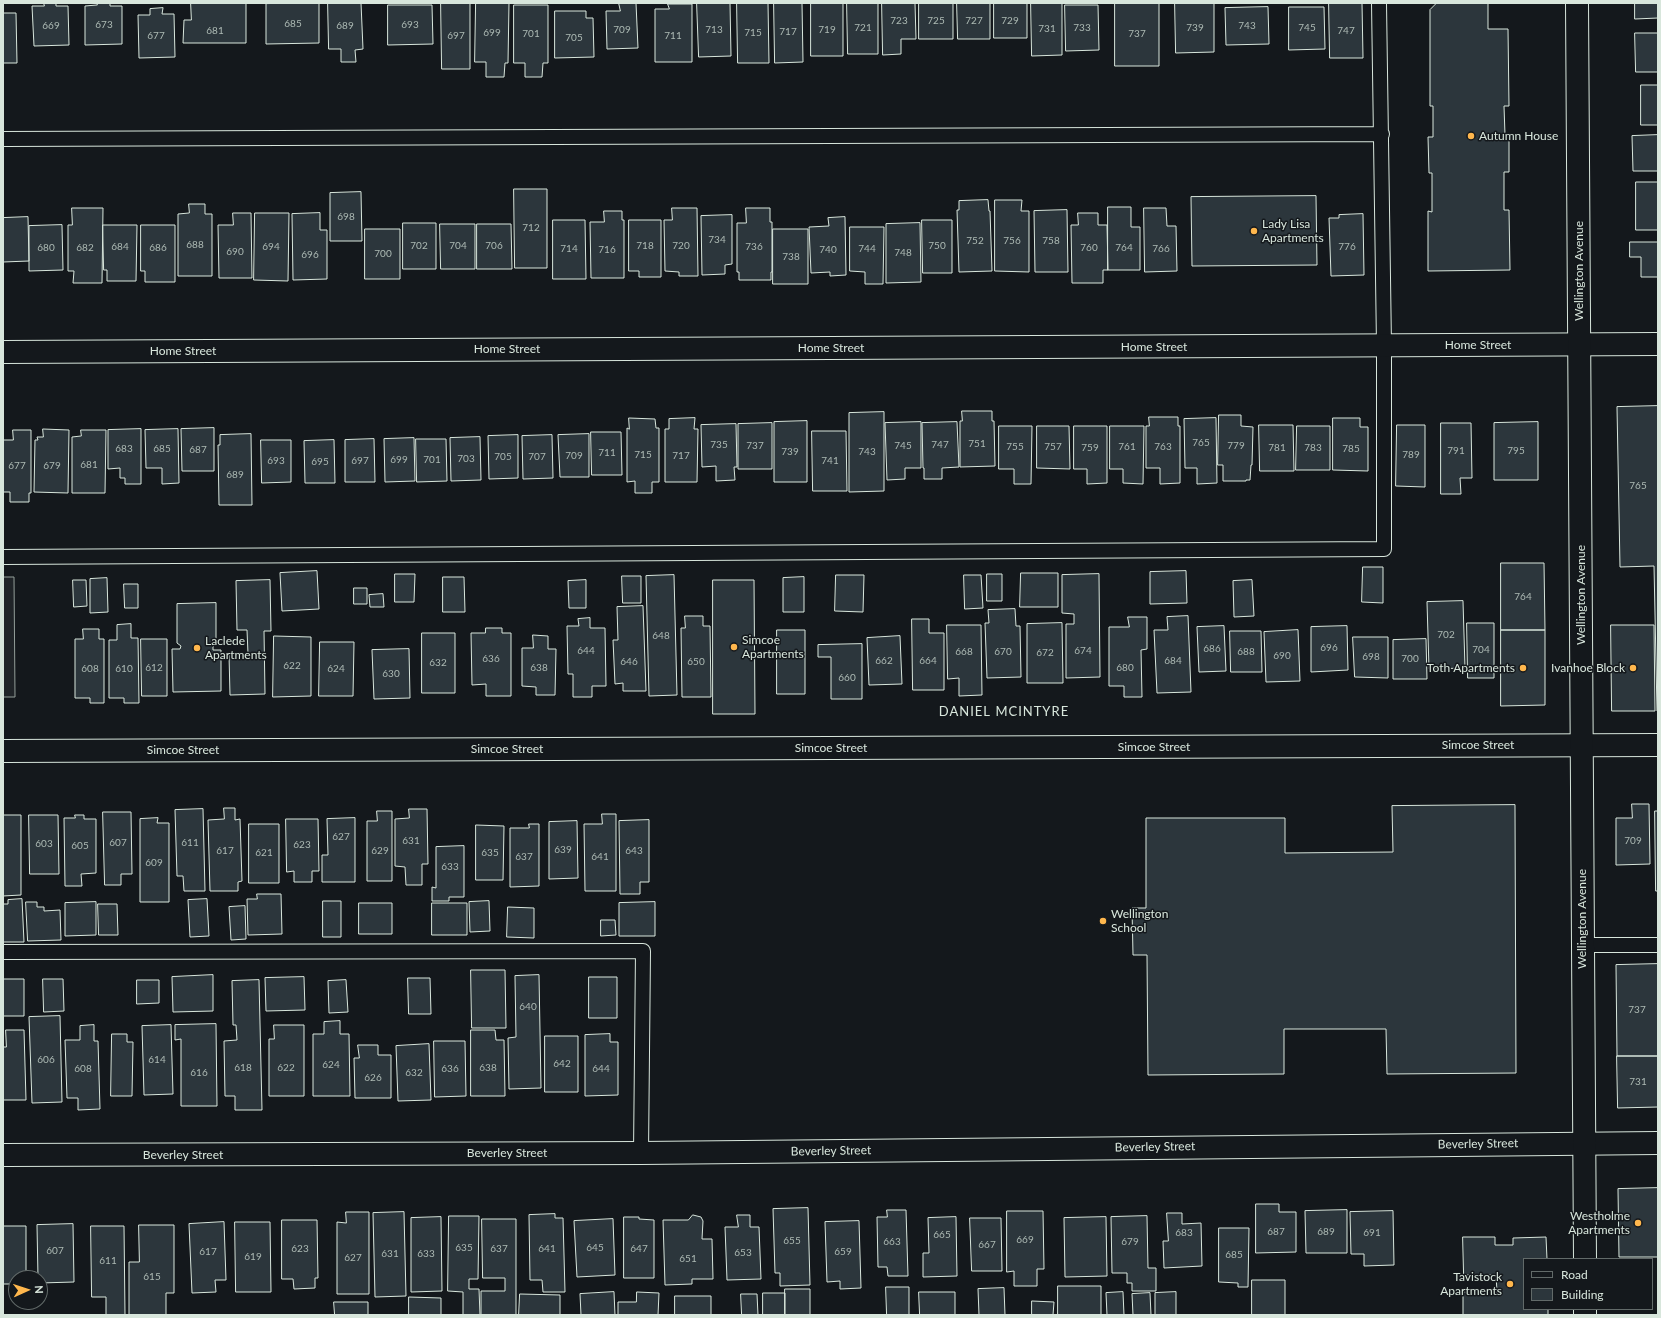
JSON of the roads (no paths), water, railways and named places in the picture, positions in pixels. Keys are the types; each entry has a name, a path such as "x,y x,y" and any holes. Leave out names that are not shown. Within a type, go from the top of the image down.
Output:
{"street":[{"name":"Wellington Avenue","path":"1577,3 1585,1258"},
{"name":"Home Street","path":"3,352 1658,344"},
{"name":"Simcoe Street","path":"3,751 1658,745"},
{"name":"Beverley Street","path":"3,1155 641,1153 1658,1143"}],"lane":[{"path":"3,557 1384,549 1384,346 1379,3"},
{"path":"3,139 1382,134"},
{"path":"1582,945 1658,944"},
{"path":"3,952 643,951 641,1153"}],"place":[{"name":"Autumn House","path":"1471,136"},
{"name":"Lady Lisa Apartments","path":"1254,231"},
{"name":"Simcoe Apartments","path":"734,647"},
{"name":"Laclede Apartments","path":"197,648"},
{"name":"Toth Apartments","path":"1523,668"},
{"name":"Ivanhoe Block","path":"1633,668"},
{"name":"Wellington School","path":"1103,921"},
{"name":"Westholme Apartments","path":"1638,1223"},
{"name":"Tavistock Apartments","path":"1510,1284"}],"district":[{"name":"DANIEL MCINTYRE","path":"1004,712"}]}
